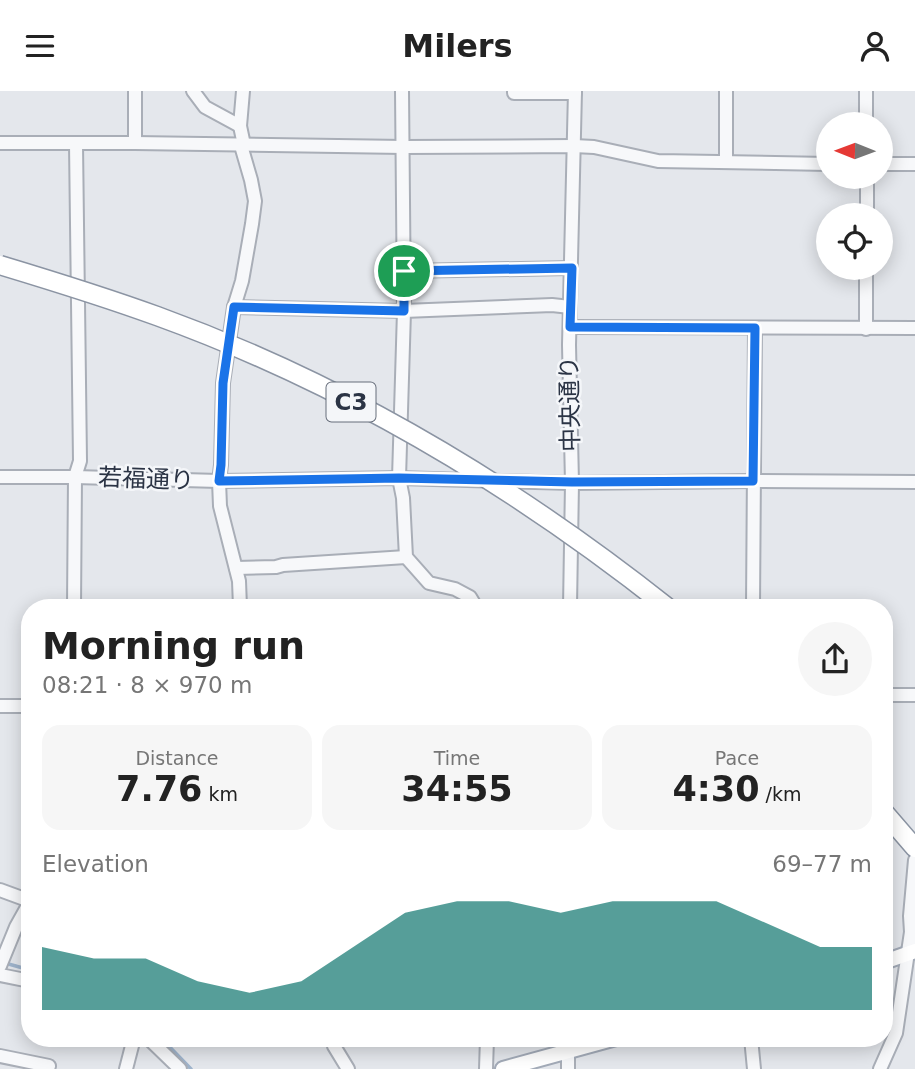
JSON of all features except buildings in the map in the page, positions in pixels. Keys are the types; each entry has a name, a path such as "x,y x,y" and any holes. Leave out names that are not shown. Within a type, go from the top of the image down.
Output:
{"highway":[{"name":"C3","path":"0,265 159,316 249,353 328,390 477,472 558,525 657,599"},
{"path":"893,822 915,848"}],"main road":[{"path":"893,959 911,953"},
{"path":"503,1069 563,1047"}],"street":[{"path":"135,91 135,143"},
{"path":"193,91 205,107 240,125"},
{"path":"240,599 239,581 220,506 219,481 223,383 234,307 242,281 255,201 242,149 244,145 240,125 243,91"},
{"path":"402,91 404,311 399,478 403,498 406,557 429,583 455,589 471,599"},
{"path":"234,307 404,311 552,305 570,307 575,92 514,91"},
{"path":"726,91 726,162"},
{"path":"866,91 866,112"},
{"path":"0,143 404,148 574,146 605,149 658,161 816,164"},
{"path":"75,599 75,477 80,461 76,144"},
{"path":"893,164 915,164"},
{"path":"404,271 572,268"},
{"path":"866,280 866,329"},
{"name":"中央通り","path":"570,307 570,599"},
{"path":"570,327 915,328"},
{"path":"753,599 755,328"},
{"name":"若福通り","path":"0,477 219,481 399,478 572,482 915,482"},
{"path":"236,568 406,557"},
{"path":"893,695 915,695"},
{"path":"0,706 21,706"},
{"path":"893,1040 911,953 910,916 914,903 915,860"},
{"path":"0,890 21,898"},
{"path":"0,966 21,918"},
{"path":"0,975 21,979"},
{"path":"893,1023 898,1024"},
{"path":"126,1069 132,1047"},
{"path":"158,1047 180,1069"},
{"path":"334,1047 348,1069"},
{"path":"486,1069 487,1047"},
{"path":"568,1047 568,1069"},
{"path":"752,1047 754,1069"},
{"path":"880,1069 890,1047"},
{"path":"0,1056 49,1066"}],"waterway":[{"path":"5,963 21,967"},
{"path":"170,1047 191,1069"}],"route":[{"path":"572,268 570,327 755,328 753,481 572,482 399,478 219,481 223,383 234,307 404,311 404,271 572,268"}]}
